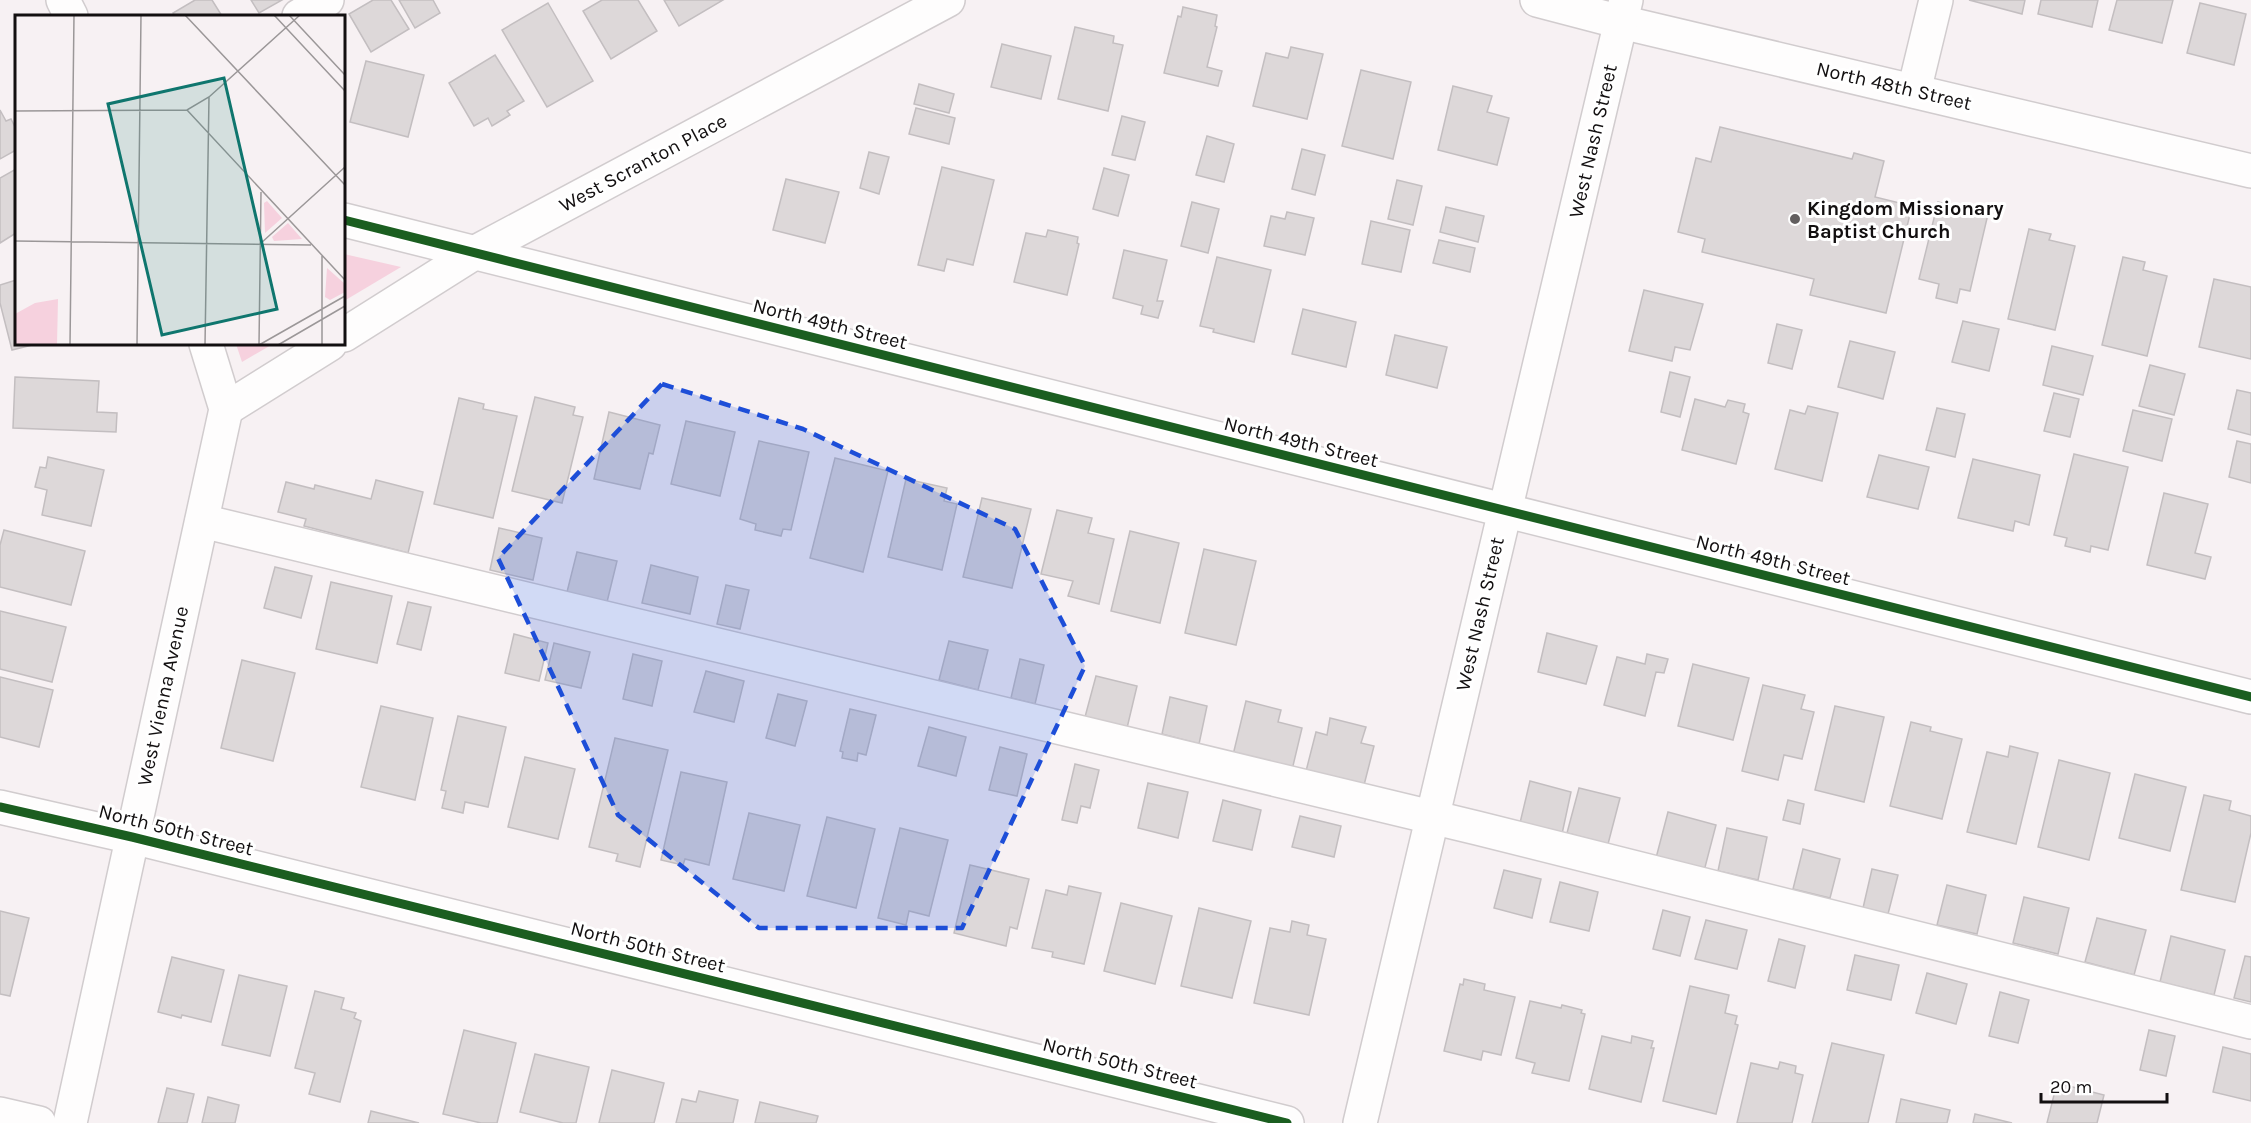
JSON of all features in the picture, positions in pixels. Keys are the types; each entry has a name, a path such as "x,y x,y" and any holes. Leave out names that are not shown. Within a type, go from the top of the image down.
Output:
{"street":[{"path":"63,0 70,15"},
{"path":"301,15 327,0"},
{"name":"West Scranton Place","path":"345,334 474,253 948,0"},
{"name":"North 48th Street","path":"1537,0 1619,7 1914,91 2251,171"},
{"path":"1914,91 1936,0"},
{"name":"West Nash Street","path":"1360,1123 1504,512 1619,7"},
{"name":"North 49th Street","path":"345,220 2251,697"},
{"path":"206,345 226,409 328,345"},
{"name":"West Vienna Avenue","path":"70,1123 226,409"},
{"path":"202,521 1432,817 2251,1022"},
{"name":"North 50th Street","path":"0,807 132,837 1287,1123"},
{"path":"0,1114 39,1123"}],"highlighted area":[{"path":"662,384 803,429 1015,529 1085,666 962,928 759,928 618,815 498,558"}],"shaded area":[{"path":"345,254 401,267 345,300"},
{"path":"236,345 271,345 242,362"}],"building":[{"path":"195,0 212,0 221,15 174,15 173,13"},
{"path":"251,0 282,0 259,13"},
{"path":"373,0 391,0 409,29 371,52 349,14"},
{"path":"399,0 433,0 440,13 415,28"},
{"path":"602,0 638,0 657,31 611,59 583,11"},
{"path":"664,0 723,0 679,26"},
{"path":"1969,0 2025,0 2022,14"},
{"path":"2041,0 2098,0 2092,27 2038,14"},
{"path":"2117,0 2173,0 2162,43 2109,30"},
{"path":"548,3 593,81 547,107 502,30"},
{"path":"2200,3 2246,14 2234,65 2187,53"},
{"path":"1183,7 1217,15 1215,26 1217,27 1207,67 1222,71 1218,86 1164,73 1178,16 1181,17"},
{"path":"1075,27 1114,36 1113,43 1123,45 1108,111 1058,99"},
{"path":"1002,44 1051,56 1041,99 991,87"},
{"path":"1291,47 1323,54 1307,119 1253,106 1266,53 1288,58"},
{"path":"495,55 524,101 507,111 510,115 492,126 488,118 474,126 449,83"},
{"path":"366,61 424,75 408,137 350,122"},
{"path":"1361,70 1411,82 1393,159 1342,146"},
{"path":"919,84 954,94 949,113 914,104"},
{"path":"1453,86 1492,96 1487,112 1509,118 1497,165 1438,150"},
{"path":"916,108 955,118 949,144 909,134"},
{"path":"0,110 6,121 11,119 15,127 15,151 0,159"},
{"path":"1122,116 1145,122 1135,160 1112,155"},
{"name":"Kingdom Missionary Baptist Church","path":"1720,127 1852,159 1854,153 1884,161 1875,197 1912,206 1886,313 1810,295 1814,279 1702,252 1705,239 1678,232 1696,158 1711,162"},
{"path":"1207,136 1234,144 1224,182 1196,175"},
{"path":"1302,149 1325,155 1315,195 1292,189"},
{"path":"869,152 889,157 879,194 860,188"},
{"path":"942,167 994,180 973,265 947,259 944,271 918,265"},
{"path":"1104,168 1129,175 1118,216 1093,209"},
{"path":"15,170 15,234 0,243 0,178"},
{"path":"786,179 839,192 825,243 773,230"},
{"path":"1397,180 1422,186 1413,225 1388,219"},
{"path":"1192,202 1219,209 1208,253 1181,246"},
{"path":"1938,202 1988,214 1970,291 1960,289 1957,303 1936,298 1939,284 1919,279"},
{"path":"1446,207 1484,216 1478,242 1440,232"},
{"path":"1287,212 1314,218 1305,255 1264,246 1271,216 1285,219"},
{"path":"1371,221 1410,230 1401,272 1362,264"},
{"path":"2029,229 2051,234 2049,240 2075,246 2055,330 2008,319"},
{"path":"1048,230 1078,237 1077,243 1079,244 1067,295 1014,282 1026,233 1046,237"},
{"path":"1439,240 1475,248 1470,272 1433,263"},
{"path":"1124,250 1167,260 1157,301 1163,301 1158,318 1141,314 1143,306 1113,298"},
{"path":"1217,257 1271,270 1254,342 1213,332 1214,329 1200,326"},
{"path":"2123,257 2145,262 2143,270 2167,276 2147,356 2102,345"},
{"path":"2214,279 2251,287 2251,359 2199,347"},
{"path":"15,280 15,345 32,345 12,350 0,303 0,285"},
{"path":"1644,290 1703,304 1690,350 1675,347 1672,361 1629,351"},
{"path":"1303,309 1356,322 1346,367 1292,354"},
{"path":"1963,321 1999,329 1989,371 1952,362"},
{"path":"1777,324 1802,330 1792,369 1768,363"},
{"path":"1395,335 1447,347 1437,388 1386,375"},
{"path":"1850,341 1895,352 1883,399 1838,387"},
{"path":"2052,346 2093,356 2083,395 2043,385"},
{"path":"2150,365 2185,374 2174,415 2139,406"},
{"path":"1670,372 1690,377 1680,417 1661,412"},
{"path":"15,377 99,381 97,412 117,413 116,432 13,428"},
{"path":"2237,390 2251,393 2251,435 2228,429"},
{"path":"2054,393 2079,399 2070,437 2044,431"},
{"path":"535,397 575,407 573,415 583,417 562,503 512,491"},
{"path":"459,398 484,404 483,409 517,416 493,518 434,504"},
{"path":"1695,399 1725,407 1728,400 1745,404 1743,412 1749,414 1736,464 1682,450"},
{"path":"1808,406 1838,413 1822,481 1775,469 1790,410 1805,414"},
{"path":"1937,408 1965,414 1955,457 1926,450"},
{"path":"2133,410 2172,419 2162,461 2123,451"},
{"path":"609,412 660,425 653,454 649,453 640,489 594,479"},
{"path":"686,421 735,432 720,496 671,484"},
{"path":"759,441 809,452 791,530 783,529 781,536 755,530 756,524 740,519"},
{"path":"2237,441 2251,444 2251,483 2229,477"},
{"path":"2074,454 2128,467 2108,550 2091,546 2090,552 2065,546 2067,538 2054,535"},
{"path":"1879,455 1929,467 1918,509 1867,497"},
{"path":"48,457 104,470 91,526 42,515 47,490 35,487 40,467 46,468"},
{"path":"835,458 888,471 863,572 810,558"},
{"path":"1973,459 2040,475 2029,525 2015,521 2013,531 1958,518"},
{"path":"906,479 947,488 944,501 957,504 942,570 888,557"},
{"path":"376,480 423,492 408,553 304,526 306,519 278,512 286,482 314,489 315,485 371,499"},
{"path":"2164,493 2208,504 2195,553 2211,557 2205,579 2147,565"},
{"path":"982,498 1031,509 1012,588 963,577"},
{"path":"1057,510 1092,518 1088,533 1114,539 1099,604 1068,596 1073,581 1041,574"},
{"path":"499,528 542,538 533,580 490,570"},
{"path":"4,530 85,551 71,605 0,587 0,545"},
{"path":"1130,531 1179,543 1160,623 1111,611"},
{"path":"1204,549 1256,561 1236,645 1185,633"},
{"path":"577,552 617,561 607,602 567,592"},
{"path":"651,565 698,577 690,614 642,603"},
{"path":"275,567 312,576 301,618 264,608"},
{"path":"331,582 392,596 377,663 316,649"},
{"path":"726,585 749,590 740,629 717,624"},
{"path":"408,602 431,607 421,650 397,644"},
{"path":"0,611 66,627 52,682 0,669"},
{"path":"1547,633 1597,646 1586,684 1538,672"},
{"path":"514,634 548,643 539,681 505,673"},
{"path":"949,641 988,650 978,690 939,680"},
{"path":"554,643 590,652 581,688 545,680"},
{"path":"633,654 662,661 652,706 623,699"},
{"path":"1647,654 1668,659 1664,673 1656,672 1645,716 1604,705 1617,657 1645,664"},
{"path":"1020,659 1044,665 1035,704 1011,698"},
{"path":"242,660 295,673 273,761 221,748"},
{"path":"1693,664 1749,678 1733,740 1678,726"},
{"path":"706,671 744,681 734,722 694,712"},
{"path":"1096,676 1137,686 1127,728 1085,717"},
{"path":"0,677 53,690 39,747 0,737"},
{"path":"1763,685 1805,695 1801,709 1814,712 1802,759 1784,755 1778,780 1742,771"},
{"path":"778,694 807,701 795,746 766,738"},
{"path":"1170,697 1207,706 1199,744 1162,734"},
{"path":"1246,701 1281,710 1278,722 1302,728 1292,770 1233,755"},
{"path":"381,706 433,718 415,800 361,787"},
{"path":"1835,706 1884,717 1864,802 1815,790"},
{"path":"850,709 876,715 866,755 858,753 857,761 842,758 843,752 840,751"},
{"path":"458,716 506,727 488,807 465,802 463,813 442,808 446,791 441,790"},
{"path":"1330,718 1366,727 1361,743 1374,746 1363,789 1305,775 1316,732 1327,735"},
{"path":"1911,722 1931,727 1930,731 1962,739 1942,819 1890,806"},
{"path":"929,727 966,737 956,776 918,766"},
{"path":"615,738 668,750 640,867 616,861 618,854 589,847"},
{"path":"2010,746 2038,753 2016,844 1967,832 1987,752 2008,757"},
{"path":"1000,747 1027,754 1017,796 989,790"},
{"path":"525,757 575,769 558,839 508,827"},
{"path":"2059,760 2110,773 2089,860 2038,847"},
{"path":"1075,764 1099,770 1090,808 1081,806 1077,823 1062,820"},
{"path":"681,772 727,782 709,865 685,859 683,865 661,860"},
{"path":"2135,774 2186,787 2170,851 2119,838"},
{"path":"1530,781 1571,792 1562,834 1520,823"},
{"path":"1148,783 1188,792 1178,838 1138,828"},
{"path":"1579,788 1620,798 1608,844 1567,833"},
{"path":"2204,795 2231,801 2229,810 2251,816 2251,833 2235,902 2181,890"},
{"path":"1223,800 1261,810 1252,850 1213,841"},
{"path":"1788,800 1804,804 1800,824 1783,820"},
{"path":"1668,812 1716,825 1704,871 1656,858"},
{"path":"749,813 800,825 784,891 733,879"},
{"path":"1300,816 1341,826 1334,857 1292,847"},
{"path":"827,817 875,829 856,908 807,896"},
{"path":"900,828 948,840 929,916 909,911 906,925 878,918"},
{"path":"1727,828 1767,837 1758,880 1718,871"},
{"path":"1803,849 1840,859 1830,898 1793,889"},
{"path":"970,865 1029,879 1017,929 1010,927 1006,946 954,933"},
{"path":"1872,869 1898,875 1888,914 1863,908"},
{"path":"1504,870 1541,879 1532,918 1494,908"},
{"path":"1560,882 1598,892 1589,931 1550,922"},
{"path":"1947,885 1986,895 1977,934 1937,925"},
{"path":"1069,886 1101,893 1084,964 1052,957 1053,952 1032,948 1046,890 1067,895"},
{"path":"2024,897 2069,908 2058,954 2013,943"},
{"path":"1121,903 1172,916 1155,984 1104,971"},
{"path":"1199,908 1251,921 1232,998 1181,986"},
{"path":"1663,910 1690,917 1680,956 1653,949"},
{"path":"0,911 29,918 10,996 0,994"},
{"path":"2097,918 2146,930 2134,975 2085,962"},
{"path":"1706,920 1747,930 1737,969 1695,959"},
{"path":"1292,921 1309,925 1307,935 1326,939 1309,1015 1254,1003 1270,928 1290,932"},
{"path":"2171,936 2225,950 2214,995 2160,982"},
{"path":"1779,939 1805,946 1795,988 1768,981"},
{"path":"1855,955 1899,965 1891,1000 1847,990"},
{"path":"2245,956 2251,957 2251,1002 2234,998"},
{"path":"172,957 224,970 211,1022 158,1012"},
{"path":"1927,973 1967,984 1956,1024 1916,1013"},
{"path":"239,975 287,986 270,1056 222,1045"},
{"path":"1464,979 1485,984 1484,990 1515,997 1501,1055 1483,1051 1481,1060 1444,1051 1460,984 1463,985"},
{"path":"1690,986 1729,995 1725,1013 1737,1016 1735,1024 1738,1025 1716,1114 1663,1101"},
{"path":"315,991 344,998 341,1009 356,1013 354,1018 361,1021 340,1102 309,1094 315,1073 295,1068"},
{"path":"2000,992 2029,1000 2018,1043 1989,1036"},
{"path":"1530,1001 1561,1008 1562,1005 1582,1010 1581,1013 1585,1014 1569,1081 1532,1073 1535,1063 1516,1058"},
{"path":"464,1030 516,1043 497,1123 481,1123 443,1114"},
{"path":"2149,1030 2175,1036 2166,1076 2140,1070"},
{"path":"1602,1036 1631,1043 1632,1036 1653,1041 1651,1048 1654,1048 1641,1102 1589,1089"},
{"path":"1832,1043 1884,1055 1868,1123 1812,1123"},
{"path":"2223,1047 2251,1054 2251,1101 2213,1092"},
{"path":"535,1054 589,1067 576,1123 563,1123 520,1112"},
{"path":"1780,1062 1796,1066 1795,1073 1803,1075 1792,1123 1737,1123 1751,1063 1778,1069"},
{"path":"612,1070 664,1083 654,1123 599,1123"},
{"path":"2057,1083 2104,1095 2097,1123 2047,1123"},
{"path":"167,1088 194,1094 187,1123 158,1123"},
{"path":"699,1091 738,1100 733,1123 676,1123 682,1099 696,1102"},
{"path":"208,1097 239,1105 235,1123 202,1123"},
{"path":"1901,1099 1950,1110 1947,1123 1896,1123"},
{"path":"760,1102 818,1116 816,1123 755,1123"},
{"path":"371,1111 419,1123 368,1123"},
{"path":"1975,1114 2012,1123 1973,1123"}],"cycle path":[{"path":"345,220 2251,697"},
{"path":"0,807 132,837 1287,1123"}],"place":[{"name":"Kingdom Missionary Baptist Church","path":"1795,219"}]}
